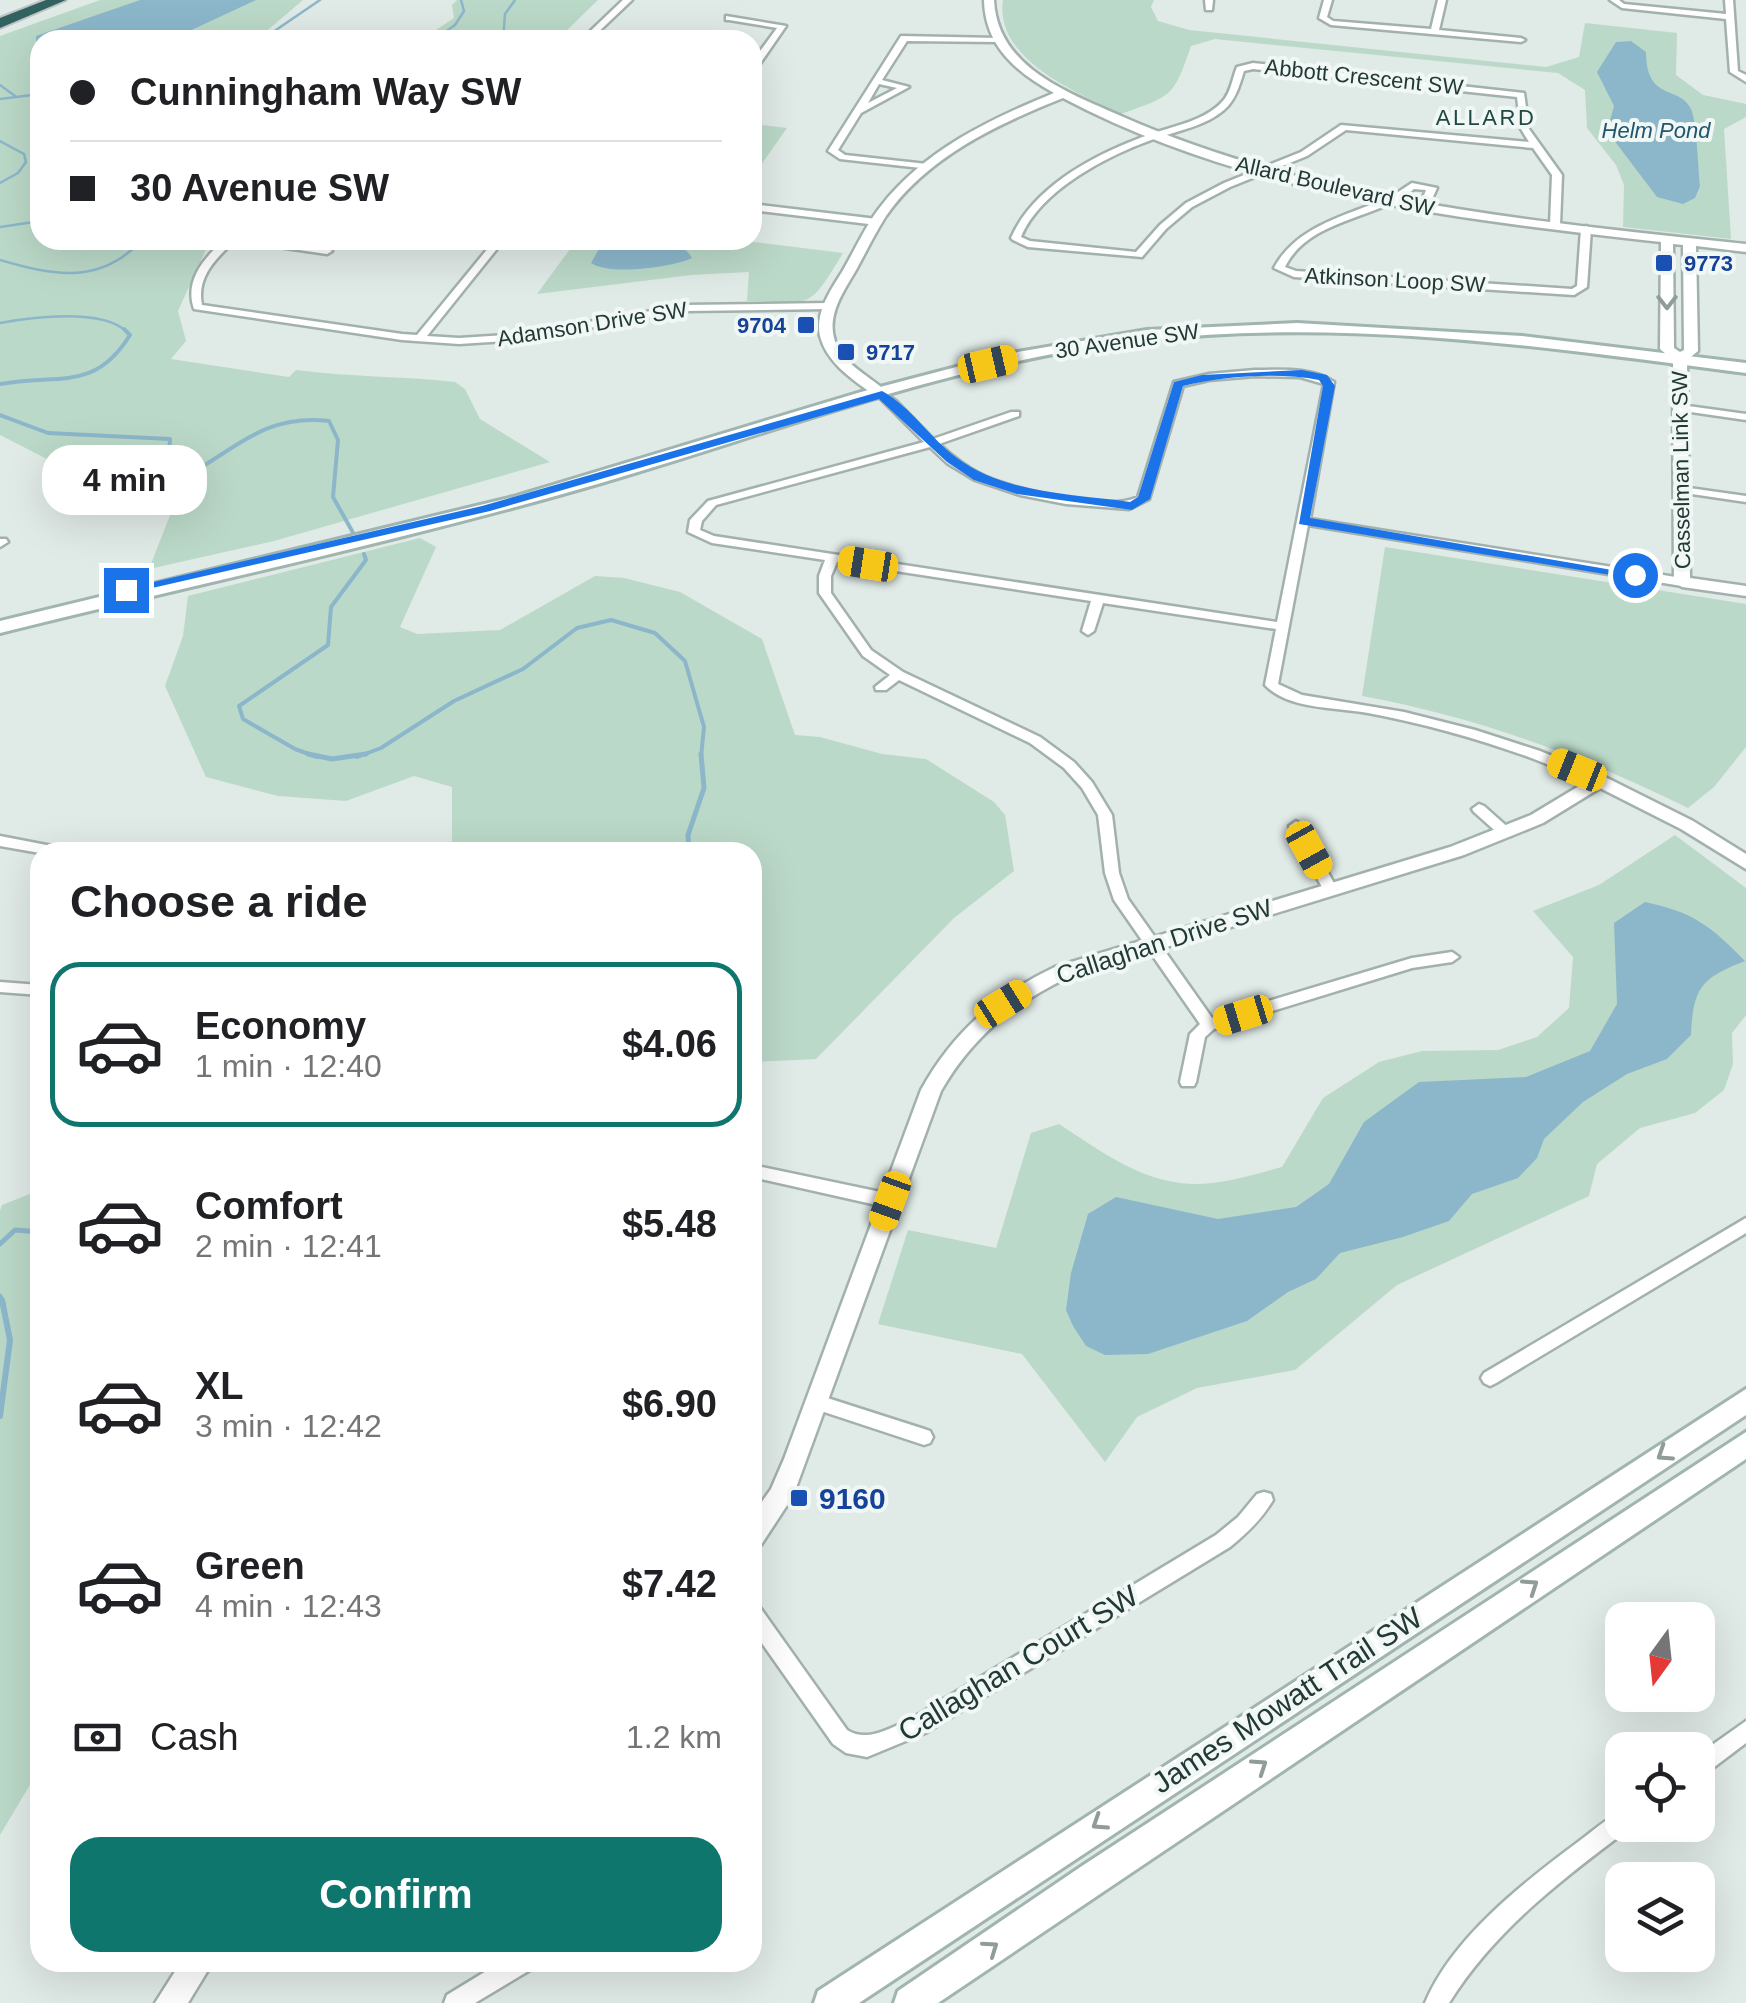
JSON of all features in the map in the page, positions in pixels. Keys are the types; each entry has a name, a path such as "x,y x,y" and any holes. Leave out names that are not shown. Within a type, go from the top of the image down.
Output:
{"highway":[{"path":"0,11 27,0"},
{"path":"0,23 59,0"}],"main road":[{"name":"30 Avenue SW","path":"0,624 572,486 882,394 1066,347 1164,334 1265,328 1456,335 1746,368"},
{"name":"James Mowatt Trail SW","path":"830,2003 1746,1401"},
{"name":"James Mowatt Trail SW","path":"910,2003 1093,1877 1746,1444"}],"street":[{"path":"596,30 628,0"},
{"path":"927,167 834,154 906,37 998,40 989,16 989,0"},
{"path":"1328,0 1324,18 1328,22 1521,40"},
{"path":"1434,33 1442,0"},
{"path":"1614,0 1622,6 1730,17"},
{"path":"1729,0 1734,72 1746,79"},
{"path":"728,18 782,26 762,55"},
{"name":"Allard Boulevard SW","path":"998,40 1029,72 1064,93 1154,136 1259,172 1424,208 1746,248"},
{"name":"Abbott Crescent SW","path":"1154,136 1218,110 1231,96 1240,69 1252,66 1515,93 1524,98 1524,124 1534,145 1557,174 1554,225"},
{"path":"858,112 906,86 876,81"},
{"path":"1064,93 990,126 927,167 898,194 877,222 829,306 826,333 831,349 962,468 1004,487 1132,506 1144,499 1178,384 1214,377 1313,374 1327,380 1304,521 1269,679 1277,691 1448,726 1520,748 1599,780 1674,818 1746,863"},
{"path":"1154,136 1092,166 1058,188 1027,219 1016,238 1028,244 1138,255 1189,206 1304,154 1348,126 1534,145"},
{"path":"1386,202 1412,186 1425,185 1432,191 1424,208"},
{"name":"Atkinson Loop SW","path":"1386,202 1310,236 1286,255 1279,268 1300,274 1574,292 1582,287 1586,229"},
{"path":"762,208 877,222"},
{"path":"1667,239 1667,348 1680,359 1691,351 1689,241"},
{"name":"Adamson Drive SW","path":"221,250 202,271 195,300 198,307 419,339 500,340 700,307 829,306"},
{"path":"320,250 327,251"},
{"path":"419,339 491,250"},
{"name":"Casselman Link SW","path":"1680,359 1682,582"},
{"path":"1681,408 1746,416"},
{"path":"1015,414 870,461 712,503 693,525 694,532 704,538 1280,626"},
{"path":"870,461 880,472"},
{"path":"1682,490 1746,499"},
{"path":"1304,521 1746,591"},
{"path":"832,558 824,582 829,604 866,653 898,674 926,680 1035,740 1078,774 1105,816 1112,873 1121,900 1209,1026"},
{"path":"1088,631 1098,599"},
{"path":"882,688 898,674"},
{"name":"Callaghan Drive SW","path":"762,1523 781,1496 818,1403 930,1090 950,1055 978,1024 1046,979 1506,832 1558,808 1599,780"},
{"path":"1479,809 1506,832"},
{"path":"1296,826 1330,889"},
{"path":"0,841 30,847"},
{"path":"1188,1082 1198,1034 1209,1026 1412,962 1452,957"},
{"path":"0,987 30,989"},
{"path":"762,1173 890,1201"},
{"path":"1490,1378 1746,1225"},
{"path":"818,1403 924,1437"},
{"name":"Callaghan Court SW","path":"762,1626 840,1738 867,1747 937,1715 1222,1541 1245,1523 1264,1500"},
{"path":"1715,1754 1746,1731"},
{"path":"1436,2003 1477,1942 1504,1914 1605,1835"},
{"path":"170,2003 191,1972"},
{"path":"455,2003 506,1972"}],"green space":[{"path":"100,0 303,0 268,30 30,30 30,250 206,250 178,311 186,341 171,359 289,377 296,370 455,382 465,389 480,419 550,462 274,541 149,569 176,500 133,503 0,435 0,36"},
{"path":"457,0 598,0 567,30 436,30 454,18 452,5"},
{"path":"1003,0 1154,0 1151,7 1158,21 1189,30 1546,67 1579,57 1585,23 1677,33 1676,75 1703,95 1746,104 1746,117 1724,129 1731,239 1623,227 1624,185 1616,165 1587,128 1585,90 1558,73 1215,39 1191,46 1180,76 1169,92 1121,114 1062,85 1025,57 1004,21"},
{"path":"762,125 787,128 762,164"},
{"path":"762,243 843,253 822,286 807,300 797,302 747,301 749,272 691,275 537,294 569,250 762,250"},
{"path":"420,538 436,547 400,627 417,634 500,630 595,576 624,578 680,592 762,639 795,735 820,737 882,754 926,759 994,802 1005,815 1014,871 954,918 816,1059 762,1062 762,842 452,842 452,787 414,776 346,801 278,796 206,777 165,686 183,636 188,596"},
{"path":"1385,547 1746,604 1746,747 1714,787 1688,808 1529,740 1447,715 1362,696"},
{"path":"1675,835 1746,888 1746,1015 1732,1033 1733,1064 1724,1090 1695,1113 1640,1128 1597,1164 1589,1196 1397,1285 1295,1370 1197,1388 1137,1417 1105,1462 1022,1354 878,1324 908,1230 996,1248 1031,1133 1059,1124 1116,1160 1163,1180 1205,1184 1231,1180 1282,1167 1323,1098 1379,1062 1422,1051 1498,1050 1537,1037 1569,1008 1573,957 1533,911 1599,885"},
{"path":"30,1194 30,1785 0,1835 0,1211 2,1205"}],"water":[{"path":"140,0 256,0 192,30 53,30"},
{"name":"Helm Pond","path":"1631,41 1646,52 1651,79 1686,102 1693,115 1700,186 1695,198 1683,204 1657,197 1607,131 1614,106 1597,72 1616,42"},
{"path":"598,250 685,250 692,258 641,269 612,269 591,263"},
{"path":"1645,902 1700,922 1745,961 1718,973 1702,987 1694,1006 1691,1035 1667,1059 1627,1074 1583,1102 1544,1139 1537,1158 1518,1178 1472,1194 1449,1221 1340,1253 1316,1279 1288,1292 1247,1321 1148,1354 1105,1355 1086,1346 1066,1310 1071,1273 1088,1214 1116,1197 1218,1219 1296,1207 1329,1184 1364,1122 1419,1082 1526,1077 1590,1051 1617,1004 1614,923"}],"waterway":[{"path":"276,30 320,0"},
{"path":"448,30 464,11 461,0"},
{"path":"504,30 505,14 515,0"},
{"path":"0,85 15,96"},
{"path":"0,99 30,95"},
{"path":"0,141 24,154 26,162 18,173 0,183"},
{"path":"0,227 30,222"},
{"path":"0,260 37,270 73,273 106,266 131,250"},
{"path":"0,323 85,317 116,324 127,332"},
{"path":"124,329 127,332"},
{"path":"0,384 88,373 103,366 116,353 130,335 127,332"},
{"path":"0,415 48,433 170,439 169,453 143,475 152,485 195,471 275,426 329,421 338,440 333,497 356,538"},
{"path":"310,754 243,719 239,706 328,645 331,607 366,560 364,554"},
{"path":"364,754 381,748 454,701 523,669 577,628 611,620 655,633 685,661 704,727 701,756"},
{"path":"310,754 332,759 364,754"},
{"path":"310,754 317,757"},
{"path":"357,757 364,754"},
{"path":"688,842 704,788 701,756"},
{"path":"0,1244 15,1230 30,1231"},
{"path":"0,1296 2,1301"},
{"path":"0,1416 10,1340 2,1301"}],"place":[{"name":"9773","path":"1664,263"},
{"name":"9704","path":"806,325"},
{"name":"9717","path":"846,352"},
{"name":"9160","path":"799,1498"}],"district":[{"name":"ALLARD","path":"1486,117"}],"route":[{"path":"126,590 300,554 485,509 882,394 951,460 979,478 1017,490 1132,506 1144,499 1178,384 1202,378 1302,373 1329,382 1304,521 1635,575"}]}
